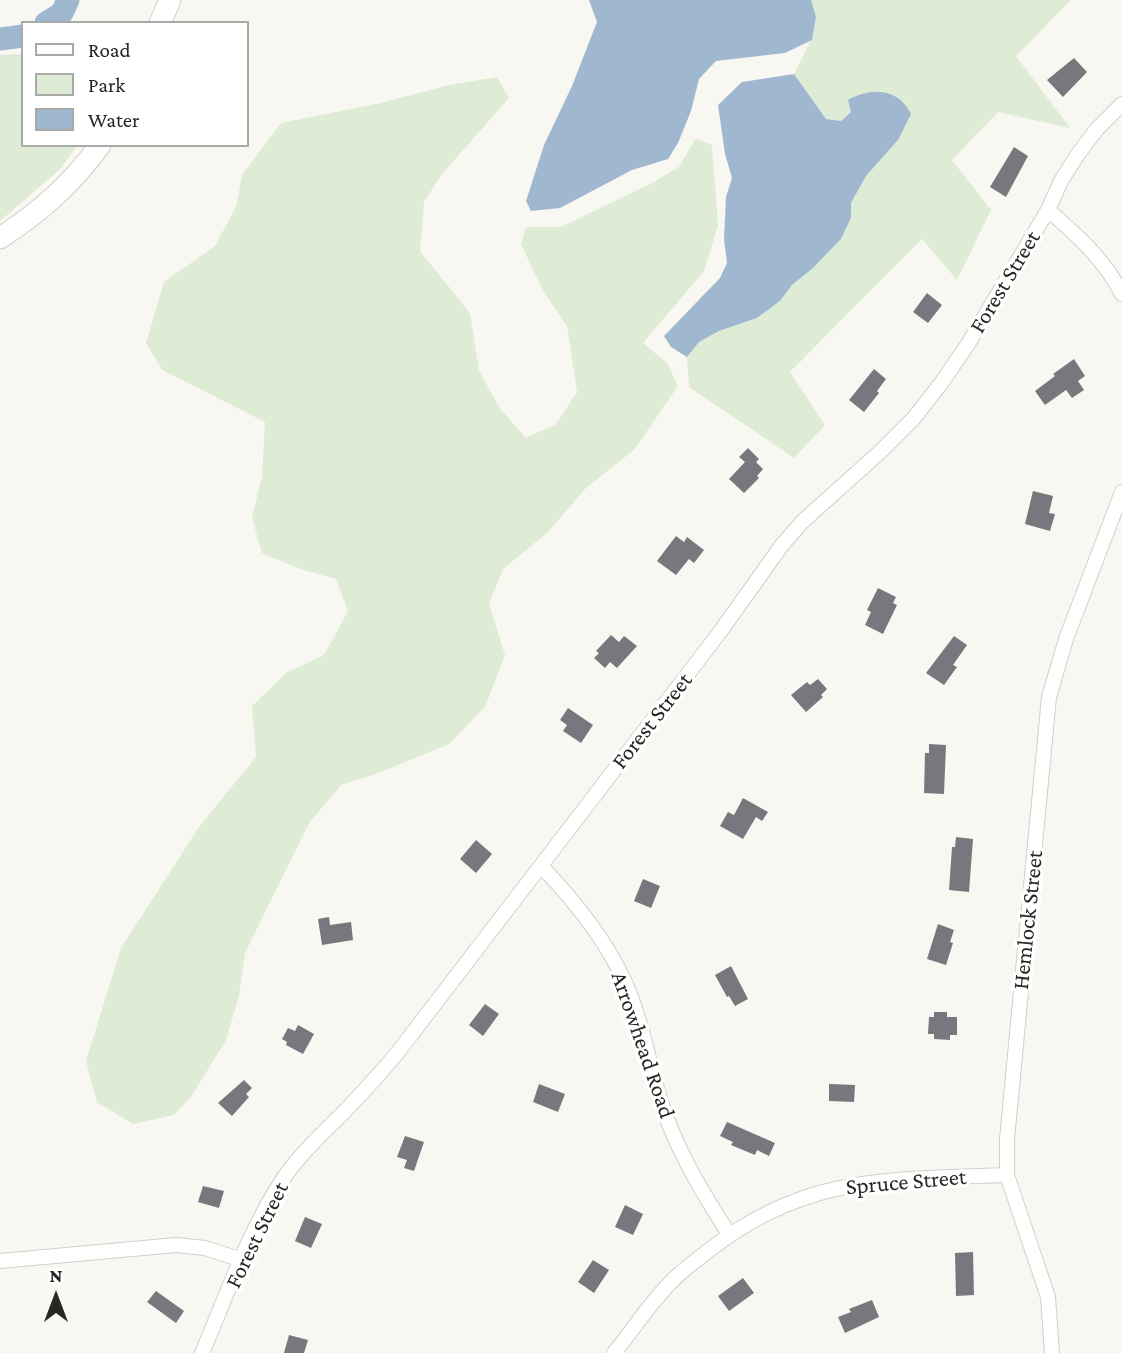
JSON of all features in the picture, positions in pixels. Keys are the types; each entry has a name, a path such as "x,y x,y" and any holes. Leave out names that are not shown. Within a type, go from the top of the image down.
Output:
{"street":[{"path":"161,21 170,0"},
{"name":"Forest Street","path":"202,1353 242,1259 268,1204 285,1177 304,1152 368,1087 398,1052 720,632 782,545 802,522 914,418 968,344 1078,154 1097,129 1122,104"},
{"path":"0,238 41,210 63,190 98,147"},
{"path":"1048,209 1106,266 1122,294"},
{"name":"Hemlock Street","path":"1052,1353 1048,1297 1007,1175 1007,1139 1049,697 1066,639 1122,492"},
{"name":"Arrowhead Road","path":"541,866 593,928 625,981 665,1112 682,1154 695,1181 729,1234"},
{"name":"Spruce Street","path":"614,1353 671,1281 729,1234 791,1202 848,1185 880,1181 1007,1175"},
{"path":"0,1261 176,1245 205,1248 242,1259"}],"green space":[{"path":"811,0 1071,0 1016,56 1070,128 998,112 952,160 991,210 957,280 922,239 790,372 825,425 794,458 689,387 687,357 699,342 719,331 757,318 780,301 792,285 813,268 841,239 851,218 851,203 866,176 898,140 906,104 896,96 879,91 841,121 826,119 794,74 813,30"},
{"path":"21,54 21,147 76,147 60,169 0,221 0,55"},
{"path":"497,77 509,98 442,174 424,202 420,251 470,313 479,371 501,410 526,438 556,424 577,392 567,326 542,289 521,244 526,227 561,227 652,183 679,167 696,138 712,145 718,225 704,271 643,343 667,363 678,386 634,450 586,488 548,532 503,569 489,604 505,655 485,707 449,744 376,774 341,785 309,823 245,953 239,996 226,1040 191,1097 174,1115 133,1124 97,1102 86,1061 121,948 199,827 256,757 252,706 286,673 324,655 348,611 336,579 300,569 262,553 252,518 262,476 265,422 162,370 146,343 164,282 215,246 236,207 242,175 281,123 381,103 449,85"}],"water":[{"path":"589,0 811,0 816,17 812,40 785,53 716,61 699,79 691,111 678,143 668,159 632,170 560,208 531,211 526,201 544,145 572,86 597,22"},
{"path":"794,74 826,119 841,121 851,112 848,100 875,92 884,92 899,99 911,114 898,140 866,176 851,203 851,218 841,239 792,285 780,301 757,318 719,331 699,342 687,357 671,347 664,336 720,278 727,263 724,239 726,197 732,178 725,154 718,105 742,82"}],"building":[{"path":"1074,58 1087,72 1063,97 1047,80"},
{"path":"1014,147 1028,156 1006,197 990,187"},
{"path":"927,293 942,305 928,323 913,312"},
{"path":"1074,359 1085,376 1078,381 1084,390 1072,398 1066,390 1045,405 1035,391"},
{"path":"874,369 886,379 864,412 849,400"},
{"path":"748,448 759,459 756,462 763,469 757,476 759,478 744,493 729,479 745,462 739,457"},
{"path":"1033,491 1053,496 1049,513 1055,514 1050,531 1025,524"},
{"path":"676,536 684,542 687,537 704,550 694,563 689,559 676,575 657,561"},
{"path":"878,588 896,597 893,603 897,605 883,634 865,625 871,612 867,610"},
{"path":"611,635 619,642 624,636 637,646 617,668 610,662 605,668 594,658 599,653 596,651"},
{"path":"954,636 967,645 953,665 957,667 944,685 926,673"},
{"path":"818,679 827,689 821,695 823,697 806,712 791,695 807,682 810,685"},
{"path":"568,708 593,725 581,743 563,731 567,725 560,720"},
{"path":"929,744 946,745 944,794 924,793 925,753 929,753"},
{"path":"743,798 768,812 762,821 756,817 743,839 720,826 728,812 734,815"},
{"path":"956,837 973,839 969,892 949,890 952,847 955,847"},
{"path":"476,840 492,854 476,873 460,859"},
{"path":"643,879 660,886 651,908 634,901"},
{"path":"329,917 330,925 351,922 353,940 322,945 318,919"},
{"path":"938,924 954,930 946,965 927,959"},
{"path":"731,966 748,999 735,1006 715,975"},
{"path":"485,1004 499,1014 483,1036 469,1025"},
{"path":"934,1012 947,1012 947,1017 957,1017 957,1035 950,1035 950,1040 934,1039 934,1034 928,1034 929,1017 934,1017"},
{"path":"298,1025 314,1034 303,1054 286,1045 287,1042 282,1039 288,1028 295,1031"},
{"path":"244,1080 252,1088 246,1094 249,1097 232,1116 218,1103"},
{"path":"539,1084 565,1094 558,1112 533,1102"},
{"path":"829,1084 855,1085 854,1102 829,1101"},
{"path":"727,1122 775,1143 769,1156 757,1150 755,1155 731,1145 733,1142 720,1136"},
{"path":"405,1136 424,1142 414,1171 404,1168 407,1160 397,1157"},
{"path":"203,1186 224,1191 219,1208 198,1202"},
{"path":"625,1205 643,1214 633,1235 615,1227"},
{"path":"305,1217 322,1224 311,1248 295,1241"},
{"path":"973,1252 974,1295 956,1296 955,1253"},
{"path":"593,1260 609,1270 594,1293 578,1282"},
{"path":"743,1278 754,1293 729,1311 718,1296"},
{"path":"156,1291 184,1311 176,1323 147,1302"},
{"path":"872,1300 879,1317 845,1333 838,1317 851,1312 849,1309"},
{"path":"289,1335 308,1340 304,1353 284,1353"}],"waterway":[{"path":"49,21 62,13 68,0"},
{"path":"0,39 21,36"}]}
